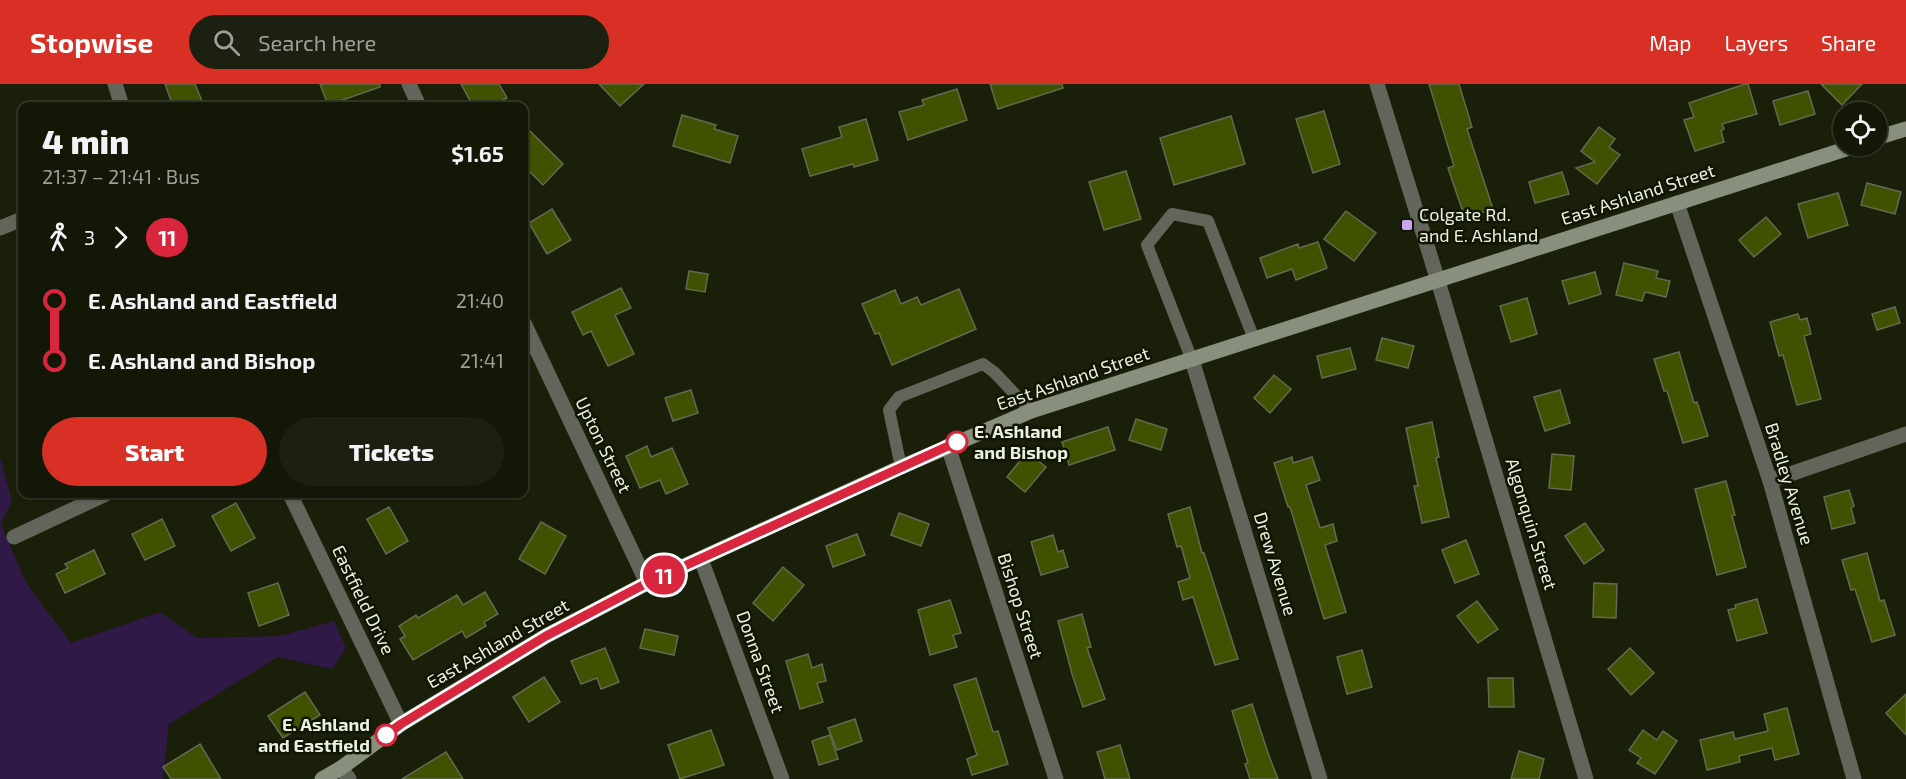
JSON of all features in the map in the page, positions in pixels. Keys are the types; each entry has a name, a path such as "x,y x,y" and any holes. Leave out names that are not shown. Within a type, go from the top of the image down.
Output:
{"main road":[{"path":"1887,135 1906,129"},
{"name":"East Ashland Street","path":"322,779 345,773 401,724 546,636 647,583 901,467 1031,411 1833,153"}],"street":[{"path":"114,84 121,102"},
{"path":"409,84 417,102"},
{"name":"Algonquin Street","path":"1377,84 1587,779"},
{"name":"Bradley Avenue","path":"1677,203 1770,482 1854,779"},
{"path":"0,228 18,221"},
{"name":"Upton Street","path":"528,331 647,583"},
{"name":"Drew Avenue","path":"1192,360 1320,779"},
{"path":"1770,482 1906,434"},
{"name":"Bishop Street","path":"948,446 1056,779"},
{"path":"14,537 97,498"},
{"name":"Eastfield Drive","path":"292,498 401,724"},
{"name":"Donna Street","path":"701,559 782,779"}],"lane":[{"path":"1192,360 1147,245 1172,214 1208,221 1254,339"},
{"path":"901,467 889,410 898,397 983,364 994,372 1031,411"}],"shaded area":[{"path":"0,457 12,501 1,524 26,583 71,643 160,612 197,638 280,636 334,621 346,648 332,669 278,657 169,724 163,779 0,779"}],"building":[{"path":"165,84 195,84 202,102 172,102"},
{"path":"320,84 380,84 380,87 337,102 327,102"},
{"path":"461,84 499,84 507,98 498,102 471,102"},
{"path":"599,84 644,84 620,106"},
{"path":"990,84 1062,84 1063,88 998,109"},
{"path":"1429,84 1459,84 1472,127 1467,129 1493,209 1465,218 1448,168 1454,166"},
{"path":"1748,84 1757,114 1722,124 1724,142 1695,151 1684,120 1694,117 1689,103"},
{"path":"1821,84 1862,84 1845,102 1839,102"},
{"path":"957,89 967,120 908,140 899,112 924,105 922,100"},
{"path":"1808,91 1815,114 1780,125 1773,101"},
{"path":"1324,111 1340,164 1313,173 1296,119"},
{"path":"682,115 716,125 714,129 738,136 730,163 673,146"},
{"path":"1231,116 1245,164 1174,185 1160,138"},
{"path":"866,119 878,160 854,167 853,164 810,176 802,149 842,137 839,127"},
{"path":"1599,127 1615,139 1609,147 1620,155 1597,184 1576,168 1595,162 1581,151"},
{"path":"528,129 563,164 543,185 528,170"},
{"path":"1126,171 1141,219 1104,230 1089,182"},
{"path":"1562,172 1569,194 1535,203 1529,182"},
{"path":"1867,183 1901,192 1895,214 1861,205"},
{"path":"1838,193 1848,225 1808,238 1798,204"},
{"path":"552,209 571,240 547,254 529,223"},
{"path":"1346,211 1376,233 1354,261 1324,239"},
{"path":"1766,217 1781,234 1754,257 1739,240"},
{"path":"1318,242 1327,268 1296,280 1292,269 1267,278 1260,258 1298,244 1299,248"},
{"path":"1624,263 1658,271 1656,278 1670,281 1666,297 1645,292 1642,301 1616,295"},
{"path":"689,271 708,274 705,292 686,289"},
{"path":"1595,272 1601,294 1569,304 1562,281"},
{"path":"621,288 631,308 615,315 634,354 608,366 591,331 583,335 572,312"},
{"path":"959,289 976,329 892,365 879,333 875,334 862,304 895,290 901,304 917,297 921,305"},
{"path":"1527,298 1537,334 1511,342 1500,306"},
{"path":"1895,307 1900,323 1877,330 1872,314"},
{"path":"1798,314 1800,320 1807,318 1811,334 1804,336 1821,399 1797,405 1783,355 1779,356 1770,322"},
{"path":"1382,338 1414,346 1408,368 1376,360"},
{"path":"1350,348 1356,369 1322,378 1317,356"},
{"path":"1679,352 1694,403 1697,402 1708,436 1683,443 1667,391 1664,391 1654,359"},
{"path":"1274,375 1291,389 1270,413 1254,398"},
{"path":"691,390 698,413 673,421 665,398"},
{"path":"1560,390 1570,423 1545,431 1534,397"},
{"path":"1136,419 1167,429 1161,450 1129,440"},
{"path":"1432,422 1439,457 1436,458 1449,517 1422,523 1414,486 1418,486 1406,428"},
{"path":"1108,427 1115,450 1069,465 1062,442"},
{"path":"647,446 651,457 672,448 688,484 666,494 660,480 640,488 626,456"},
{"path":"1027,452 1046,467 1025,492 1007,477"},
{"path":"1552,454 1574,456 1571,490 1549,488"},
{"path":"1292,457 1293,463 1312,457 1320,480 1306,485 1320,528 1333,524 1337,541 1325,545 1346,612 1324,619 1290,507 1288,507 1274,463"},
{"path":"1726,481 1735,515 1732,516 1746,567 1717,575 1695,489"},
{"path":"1849,490 1854,506 1851,508 1855,523 1832,529 1824,497"},
{"path":"236,503 255,538 231,551 212,516"},
{"path":"389,507 408,541 386,554 367,519"},
{"path":"1190,507 1202,553 1204,553 1238,659 1215,665 1193,597 1183,600 1178,582 1190,578 1181,546 1177,547 1168,514"},
{"path":"899,513 929,524 921,546 891,535"},
{"path":"162,519 175,546 145,560 132,534"},
{"path":"541,522 566,536 545,574 519,559"},
{"path":"1585,523 1604,550 1584,564 1565,536"},
{"path":"857,534 865,555 833,567 826,546"},
{"path":"1053,535 1058,552 1063,550 1068,567 1041,575 1031,542"},
{"path":"1466,540 1479,574 1455,583 1442,550"},
{"path":"94,550 105,574 65,593 56,574 68,568 65,564"},
{"path":"1867,553 1880,601 1884,600 1895,635 1872,642 1855,589 1851,590 1842,560"},
{"path":"783,567 804,585 773,621 753,603"},
{"path":"278,583 289,615 259,626 248,593"},
{"path":"1594,583 1617,584 1616,618 1593,617"},
{"path":"485,592 498,614 484,622 486,626 466,638 462,631 413,660 400,639 405,636 399,626 416,615 418,618 457,595 463,605"},
{"path":"1757,599 1767,633 1737,641 1728,610 1736,608 1735,605"},
{"path":"950,600 961,633 953,635 957,647 930,655 918,610"},
{"path":"1477,601 1498,629 1478,643 1457,616"},
{"path":"1082,614 1091,647 1087,648 1105,699 1083,707 1058,621"},
{"path":"645,629 678,636 674,655 640,648"},
{"path":"605,648 619,682 601,689 597,678 581,684 571,661"},
{"path":"1630,648 1654,673 1631,695 1608,669"},
{"path":"1362,650 1372,687 1347,694 1337,657"},
{"path":"808,654 812,668 822,664 826,681 817,683 823,702 800,709 786,661"},
{"path":"544,677 560,702 529,722 513,697"},
{"path":"976,678 993,732 998,731 1008,764 972,775 967,759 977,755 954,685"},
{"path":"1488,678 1513,678 1514,707 1489,707"},
{"path":"305,692 320,715 283,738 268,716"},
{"path":"1906,694 1906,735 1886,713"},
{"path":"1252,704 1278,779 1250,779 1245,764 1248,763 1232,711"},
{"path":"1787,708 1799,754 1775,760 1772,748 1739,756 1740,762 1707,770 1700,740 1733,732 1735,739 1768,731 1764,714"},
{"path":"855,719 862,741 837,750 828,728"},
{"path":"711,730 724,765 680,779 668,745"},
{"path":"1643,730 1657,740 1663,731 1677,741 1655,774 1637,763 1641,758 1629,750"},
{"path":"830,735 838,759 819,765 812,741"},
{"path":"200,744 221,779 171,779 163,767"},
{"path":"1120,745 1130,779 1105,779 1097,752"},
{"path":"1519,751 1544,759 1539,779 1511,779"},
{"path":"446,752 463,779 402,779"}],"bus line":[{"name":"11","path":"386,735 546,636 647,583 957,442"}],"place":[{"name":"Colgate Rd. and E. Ashland","path":"1407,225"},
{"name":"E. Ashland and Bishop","path":"957,442"},
{"name":"E. Ashland and Eastfield","path":"386,735"}]}
